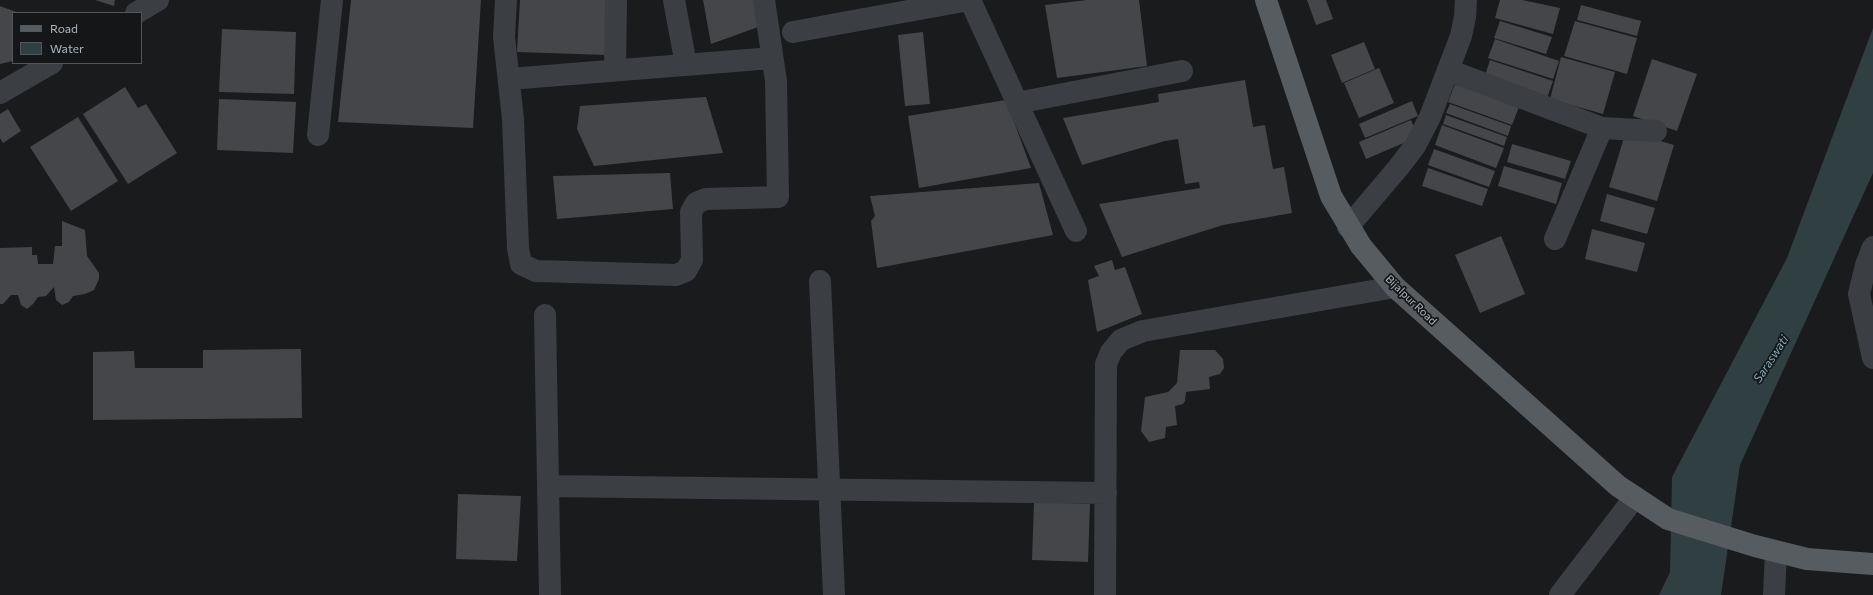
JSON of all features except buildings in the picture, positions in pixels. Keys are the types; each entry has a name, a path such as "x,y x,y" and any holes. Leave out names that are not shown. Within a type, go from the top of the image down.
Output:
{"main road":[{"name":"Bijalpur Road","path":"1266,0 1330,196 1348,227 1395,287 1618,486 1668,519 1755,546 1807,559 1873,564"}],"street":[{"path":"138,12 158,0"},
{"path":"318,134 332,0"},
{"path":"506,0 504,37 513,119 518,248 521,264 536,271 676,275 686,271 692,260 691,212 696,203 706,200 778,197 776,81 764,0"},
{"path":"615,70 616,0"},
{"path":"674,0 686,65"},
{"path":"793,32 969,0 1076,231"},
{"path":"1348,227 1415,146 1430,117 1461,36 1465,17 1466,0"},
{"path":"509,79 772,58"},
{"path":"0,93 50,64"},
{"path":"1448,70 1602,128 1656,131"},
{"path":"1017,102 1182,71"},
{"path":"1555,239 1602,128"},
{"path":"1873,248 1866,265 1859,294 1873,358"},
{"path":"820,281 834,595"},
{"path":"1105,595 1106,364 1111,352 1120,340 1143,331 1395,287"},
{"path":"545,315 550,595"},
{"path":"548,486 1106,493"},
{"path":"1560,595 1635,497"},
{"path":"1774,595 1776,552"}],"water":[{"name":"Saraswati","path":"1873,28 1873,173 1740,465 1721,595 1659,595 1670,572 1672,477 1787,258"}]}
